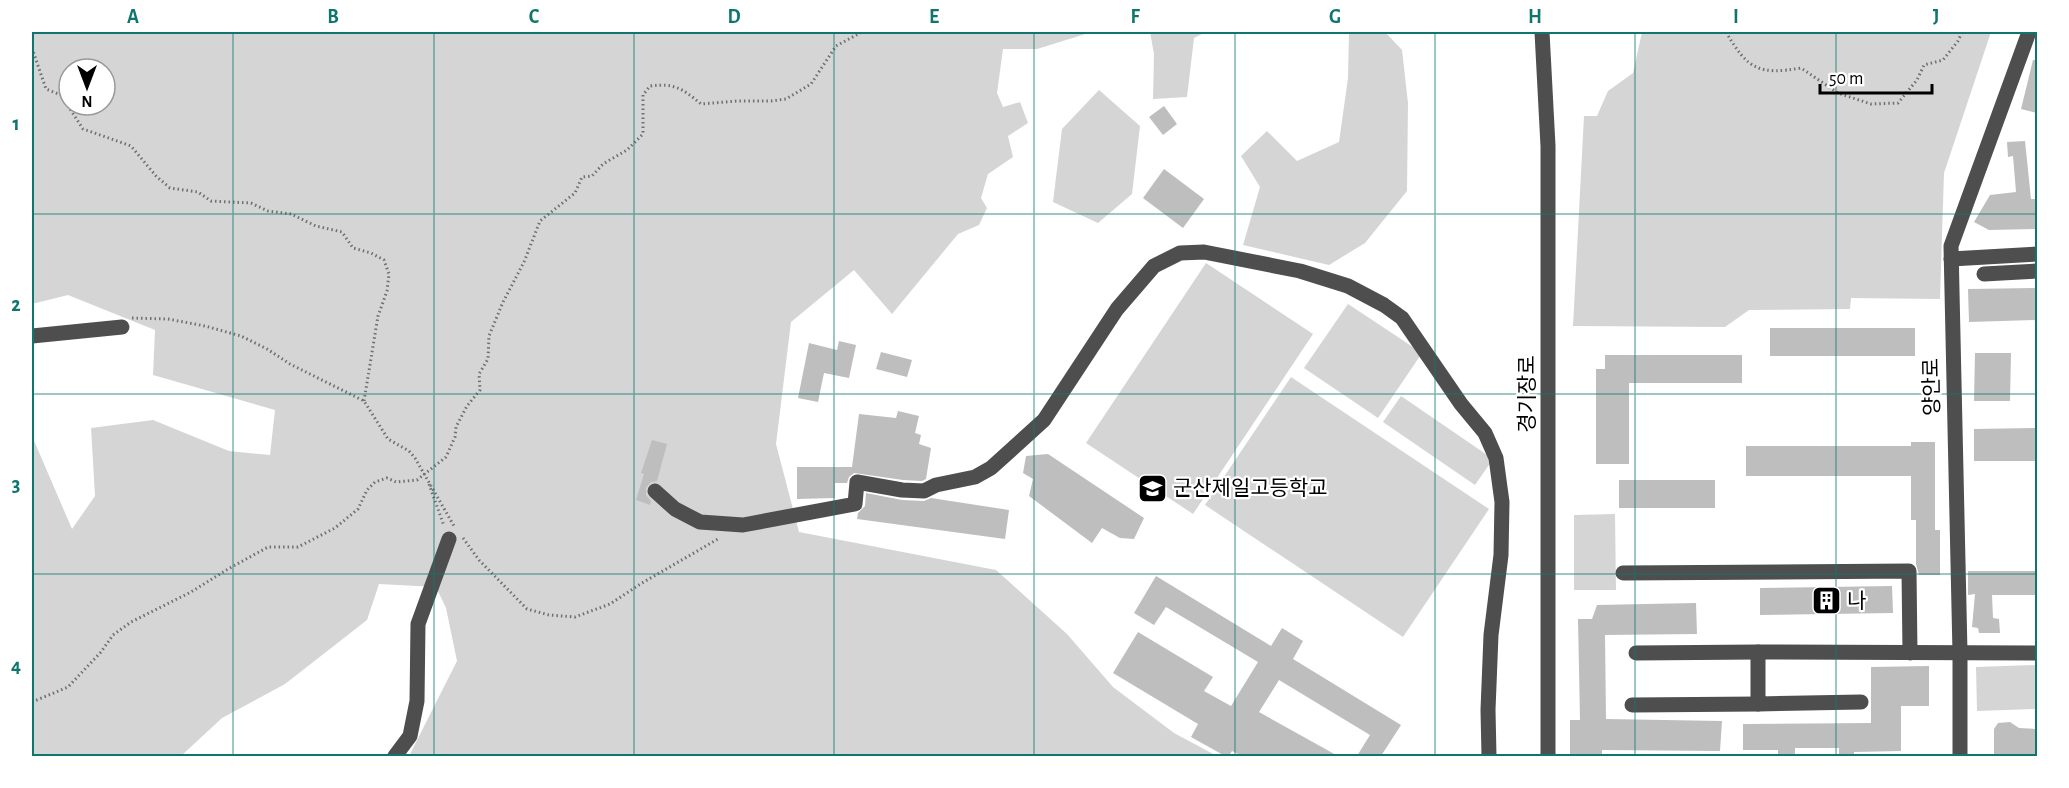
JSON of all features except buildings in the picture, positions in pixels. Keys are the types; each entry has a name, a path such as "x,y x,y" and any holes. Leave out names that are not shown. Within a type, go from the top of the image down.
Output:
{"street":[{"name":"경기장로","path":"1542,32 1548,146 1548,756"},
{"name":"양안로","path":"1960,756 1960,653 1951,246 2029,32"},
{"path":"655,491 675,508 700,522 743,525 855,504 857,483 924,491 975,477 991,468 1044,420 1117,309 1154,266 1180,253 1204,252 1299,271 1348,286 1384,304 1402,318 1461,404 1485,433 1496,458 1502,502 1501,555 1495,592 1491,645 1488,710 1489,756"},
{"path":"1951,259 2037,254"},
{"path":"1984,274 2037,272"},
{"path":"32,336 122,327"},
{"path":"394,756 410,736 417,701 418,624 455,534"},
{"path":"1623,573 1909,571 1910,653"},
{"path":"1758,652 1758,704"},
{"path":"1636,653 2037,653"},
{"path":"1632,705 1861,702"}],"path":[{"path":"32,702 68,687 101,652 113,635 131,622 191,592 268,547 298,547 335,528 358,509 367,489 375,483 387,478 396,482 417,480 446,457 455,437 456,427 467,406 480,390 479,374 488,359 489,336 503,302 524,262 540,221 575,193 582,177 592,176 603,164 627,150 643,134 643,95 650,86 667,84 685,90 701,104 786,99 811,84 836,46 862,32"},
{"path":"1726,32 1755,68 1775,72 1801,68 1838,93 1871,104 1898,103 1917,80 1924,65 1943,60 1962,32"},
{"path":"32,48 46,89 61,95 83,129 131,146 156,176 170,188 198,192 211,201 251,203 268,211 291,214 316,226 342,232 353,248 371,253 384,260 389,274 387,291 381,302 378,316 364,401"},
{"path":"122,327 130,318 168,319 241,336 290,364 364,401 388,439 410,451 426,474 455,534 527,609 549,615 574,617 610,604 672,564 743,525"},
{"path":"426,474 455,534"}],"shaded area":[{"path":"32,32 1092,32 1037,49 1003,49 997,93 1003,107 1020,102 1028,123 1008,136 1013,157 988,174 981,198 987,208 979,225 958,234 892,314 854,270 791,322 776,444 799,532 996,570 1067,634 1113,687 1174,733 1217,756 409,756 457,661 446,608 436,587 379,584 367,620 285,684 222,718 181,756 32,756 32,436 72,529 95,496 91,428 153,420 229,451 270,455 275,410 153,375 155,330 68,295 32,304"},
{"path":"1150,32 1206,32 1194,38 1187,97 1153,99 1154,54"},
{"path":"1349,32 1385,32 1402,50 1408,103 1407,191 1365,243 1329,265 1243,245 1260,187 1241,156 1267,131 1297,161 1339,142 1348,78"},
{"path":"1642,32 1991,32 1944,173 1940,299 1851,298 1850,309 1749,310 1725,327 1573,326 1584,116 1597,116 1608,91 1633,73"},
{"path":"1099,90 1140,126 1132,194 1098,223 1053,202 1062,129"},
{"path":"1206,263 1313,334 1193,514 1086,443"},
{"path":"1348,304 1422,353 1378,418 1304,368"},
{"path":"1291,377 1489,509 1403,637 1205,505"},
{"path":"1401,396 1493,459 1475,485 1383,422"},
{"path":"1615,514 1616,590 1574,590 1574,515"},
{"path":"2037,665 2037,709 1977,711 1976,667"}],"place":[{"name":"군산제일고등학교","path":"1152,488"},
{"name":"나","path":"1826,601"}]}
